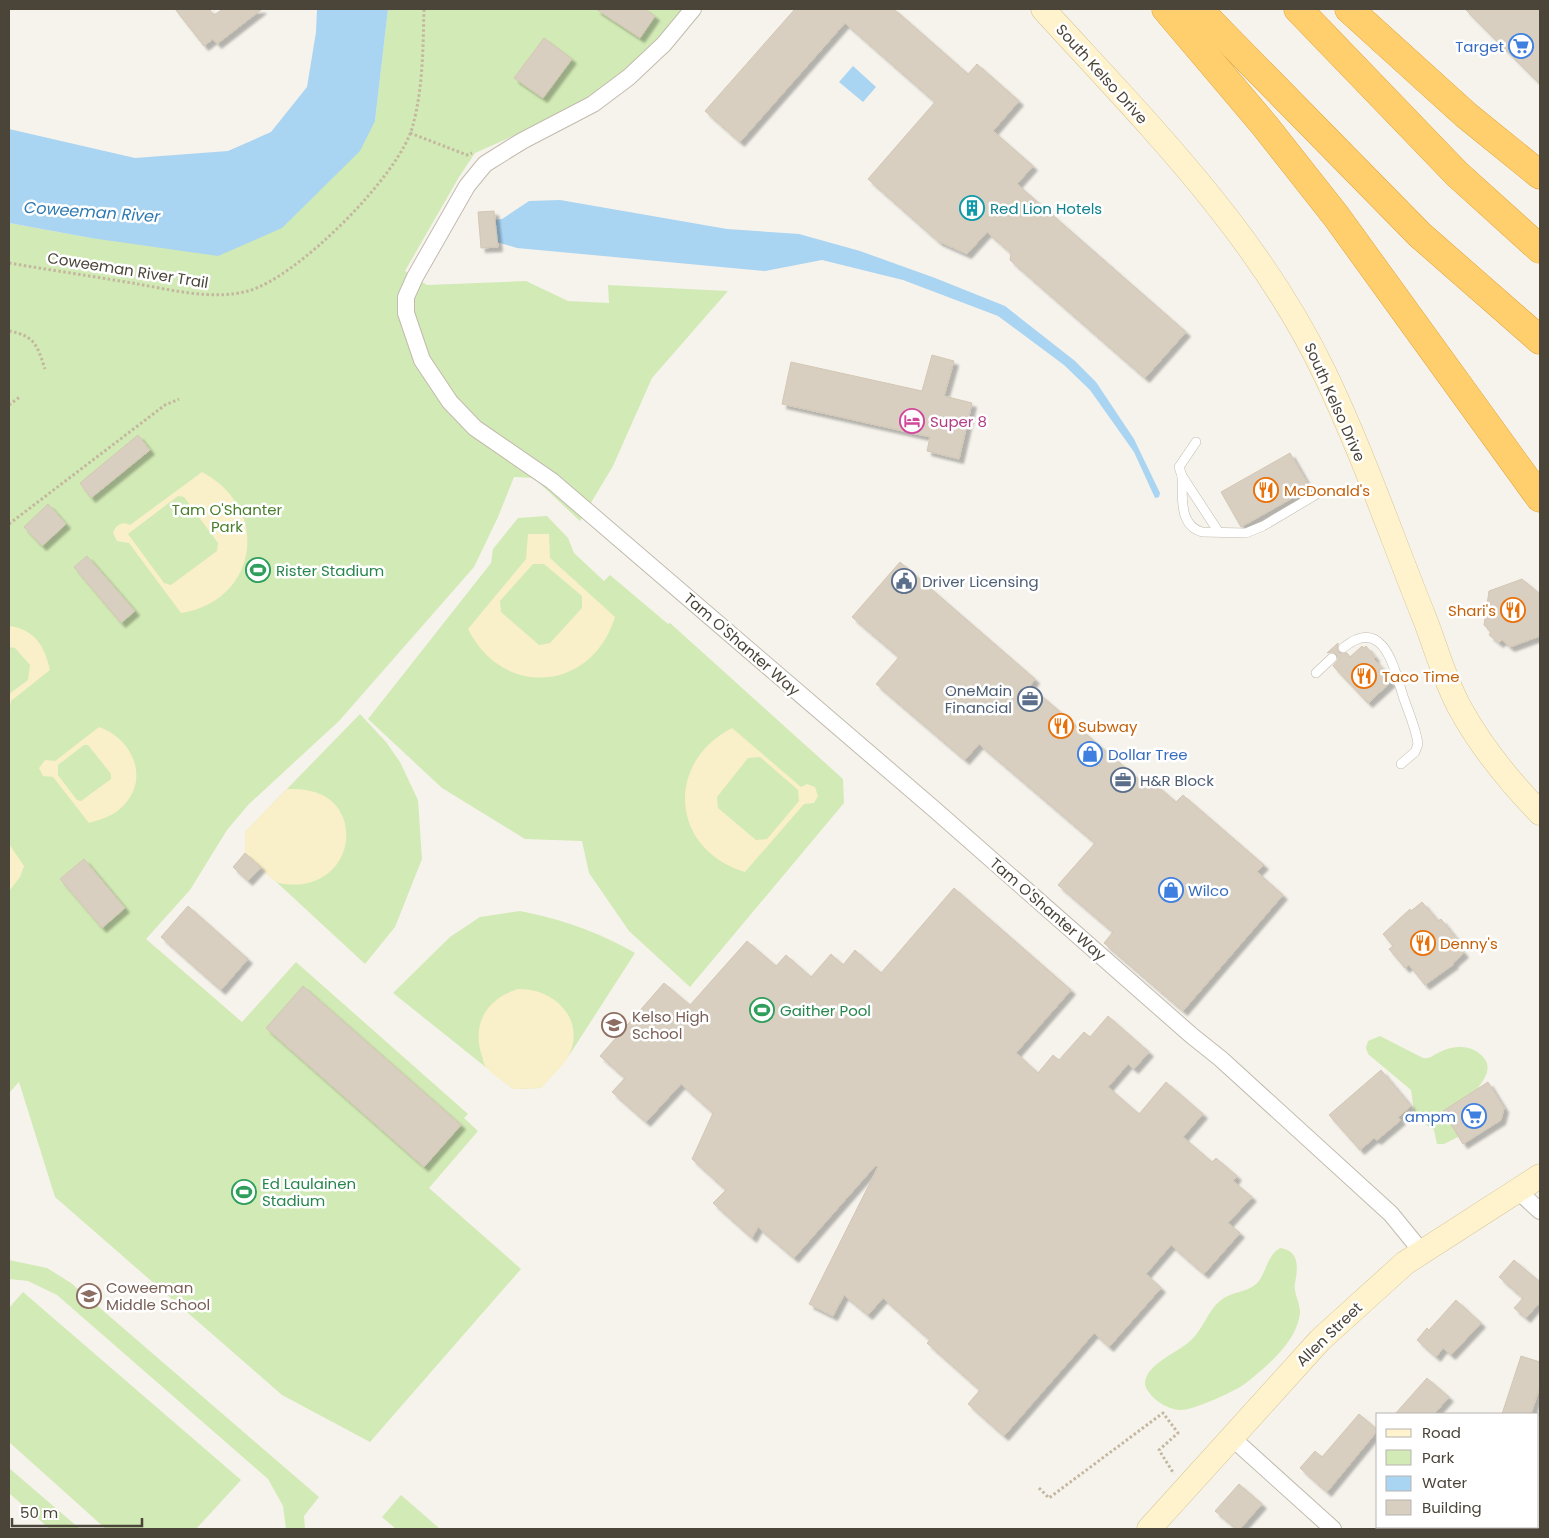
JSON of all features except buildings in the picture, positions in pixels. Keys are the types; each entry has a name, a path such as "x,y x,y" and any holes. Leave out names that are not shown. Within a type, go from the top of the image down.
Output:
{"highway":[{"path":"1166,9 1265,126 1336,216 1540,498"},
{"path":"1198,9 1420,235 1540,340"},
{"path":"1298,9 1457,174 1540,249"},
{"path":"1349,9 1466,115 1540,175"}],"main road":[{"name":"South Kelso Drive","path":"1043,9 1187,166 1248,243 1298,323 1324,372 1345,420 1461,710 1509,780 1540,813"},
{"name":"Allen Street","path":"1149,1529 1320,1340 1405,1263 1540,1176"}],"street":[{"name":"Tam O'Shanter Way","path":"693,9 664,44 629,77 593,104 522,141 485,164 467,186 414,277 406,297 406,313 422,360 450,402 475,428 552,481 934,809 1241,1077 1391,1214 1422,1252"},
{"path":"1518,1190 1540,1211"},
{"path":"1231,1437 1333,1529"}],"lane":[{"path":"1196,442 1179,467 1182,476 1186,521 1195,530 1246,533 1270,522 1322,491"},
{"path":"1182,476 1218,531"},
{"path":"1342,648 1356,639 1366,638 1375,640 1389,652 1418,744 1415,752 1401,764"},
{"path":"1316,673 1332,658"}],"path":[{"name":"Coweeman River Trail","path":"9,263 162,288 216,294 249,291 276,279 309,256 378,184 410,133 413,127 418,95 424,9"},
{"path":"410,133 467,155 474,152"},
{"path":"9,331 30,337 39,349 45,368"},
{"path":"9,404 21,396"},
{"path":"9,524 165,405 179,399"},
{"path":"1039,1488 1049,1498 1163,1413 1178,1433 1159,1450 1176,1477"}],"green space":[{"name":"Tam O'Shanter Park","path":"388,9 683,9 637,64 567,112 475,153 459,177 405,271 427,285 526,281 568,301 609,303 608,285 728,291 652,378 613,466 580,521 534,478 514,477 498,517 474,567 339,721 249,804 227,830 190,890 146,939 242,1022 296,962 468,1114 464,1118 478,1131 429,1188 521,1269 370,1442 282,1395 55,1197 19,1082 9,1093 9,223 91,238 375,121"},
{"path":"547,516 568,538 574,553 604,581 610,575 668,624 670,623 843,779 844,803 690,987 629,931 589,873 582,841 525,839 442,788 368,719 491,563 493,549 518,518"},
{"path":"360,714 386,742 400,762 418,800 422,859 395,927 365,964 245,853 245,832"},
{"path":"520,911 579,927 607,938 635,953 568,1057 541,1088 513,1089 393,993 450,937 480,917"},
{"path":"1380,1036 1423,1058 1430,1057 1446,1049 1459,1047 1477,1052 1486,1061 1488,1068 1484,1079 1477,1089 1479,1095 1458,1137 1444,1144 1437,1144 1434,1130 1422,1122 1414,1111 1411,1090 1368,1054 1366,1048 1368,1041"},
{"path":"1280,1248 1287,1250 1294,1256 1297,1266 1295,1286 1300,1312 1298,1323 1288,1343 1263,1369 1246,1383 1215,1400 1181,1410 1164,1406 1157,1401 1145,1385 1149,1372 1153,1367 1189,1342 1198,1332 1213,1308 1224,1298 1255,1285 1262,1276 1271,1256"},
{"path":"9,1260 47,1268 71,1283 319,1497 304,1516 305,1529 286,1529 283,1506 268,1479 57,1295 28,1281 9,1279"},
{"path":"23,1292 241,1480 196,1529 106,1529 9,1442 9,1308"},
{"path":"9,1468 80,1529 50,1529 9,1493"},
{"path":"401,1495 440,1529 396,1529 382,1517"}],"sand":[{"path":"202,472 224,488 239,508 246,530 247,552 240,573 227,591 207,605 181,613 129,543 117,541 113,533 116,527 122,523 130,525","holes":["178,496 184,497 218,543 217,551 171,585 164,583 128,534"]},
{"path":"528,534 549,534 550,558 615,617 604,642 587,660 568,672 546,677 524,676 502,667 483,652 468,629 526,559","holes":["533,564 544,564 582,596 582,608 550,643 539,645 501,612 500,601"]},
{"path":"9,626 26,631 37,640 42,647 50,670 11,701 9,712 9,694 28,680 30,665 15,648 9,647"},
{"path":"99,727 111,732 128,749 134,760 136,783 132,794 116,812 108,817 89,823 53,777 43,776 39,768 45,760 55,761","holes":["84,745 88,745 111,774 111,779 81,801 77,800 58,775 58,765"]},
{"path":"732,728 801,787 807,784 815,787 818,796 814,803 804,804 745,872 720,861 702,845 690,826 685,805 687,783 695,762 710,743","holes":["760,757 798,790 799,801 767,839 756,840 718,808 717,797 748,758"]},
{"path":"287,789 307,790 327,797 338,808 345,822 346,838 343,853 334,867 321,878 303,884 283,884 277,882 245,853 245,832"},
{"path":"9,844 24,866 20,877 9,891"},
{"path":"518,989 531,990 544,994 554,1000 570,1018 573,1029 573,1042 569,1055 560,1068 541,1088 513,1089 489,1070 484,1064 481,1053 479,1031 485,1013 498,998"}],"water":[{"name":"Coweeman River","path":"317,9 388,9 375,121 360,151 282,228 218,256 91,238 9,223 9,129 135,158 228,151 271,132 307,87 316,32"},
{"path":"853,66 876,87 863,102 839,82"},
{"path":"560,200 727,229 799,234 860,251 1005,306 1075,361 1096,382 1134,439 1160,493 1159,497 1155,498 1134,452 1090,390 1064,365 998,316 903,280 822,260 765,271 517,248 497,242 493,220 502,219 529,201"}],"place":[{"name":"Target","path":"1521,46"},
{"name":"Red Lion Hotels","path":"972,208"},
{"name":"Super 8","path":"912,421"},
{"name":"McDonald's","path":"1266,490"},
{"name":"Rister Stadium","path":"258,570"},
{"name":"Driver Licensing","path":"904,581"},
{"name":"Shari's","path":"1513,610"},
{"name":"Taco Time","path":"1364,676"},
{"name":"OneMain Financial","path":"1030,699"},
{"name":"Subway","path":"1061,726"},
{"name":"Dollar Tree","path":"1090,754"},
{"name":"H&R Block","path":"1123,780"},
{"name":"Wilco","path":"1171,890"},
{"name":"Denny's","path":"1423,943"},
{"name":"Gaither Pool","path":"762,1010"},
{"name":"Kelso High School","path":"614,1025"},
{"name":"ampm","path":"1474,1116"},
{"name":"Ed Laulainen Stadium","path":"244,1192"},
{"name":"Coweeman Middle School","path":"89,1296"}]}
